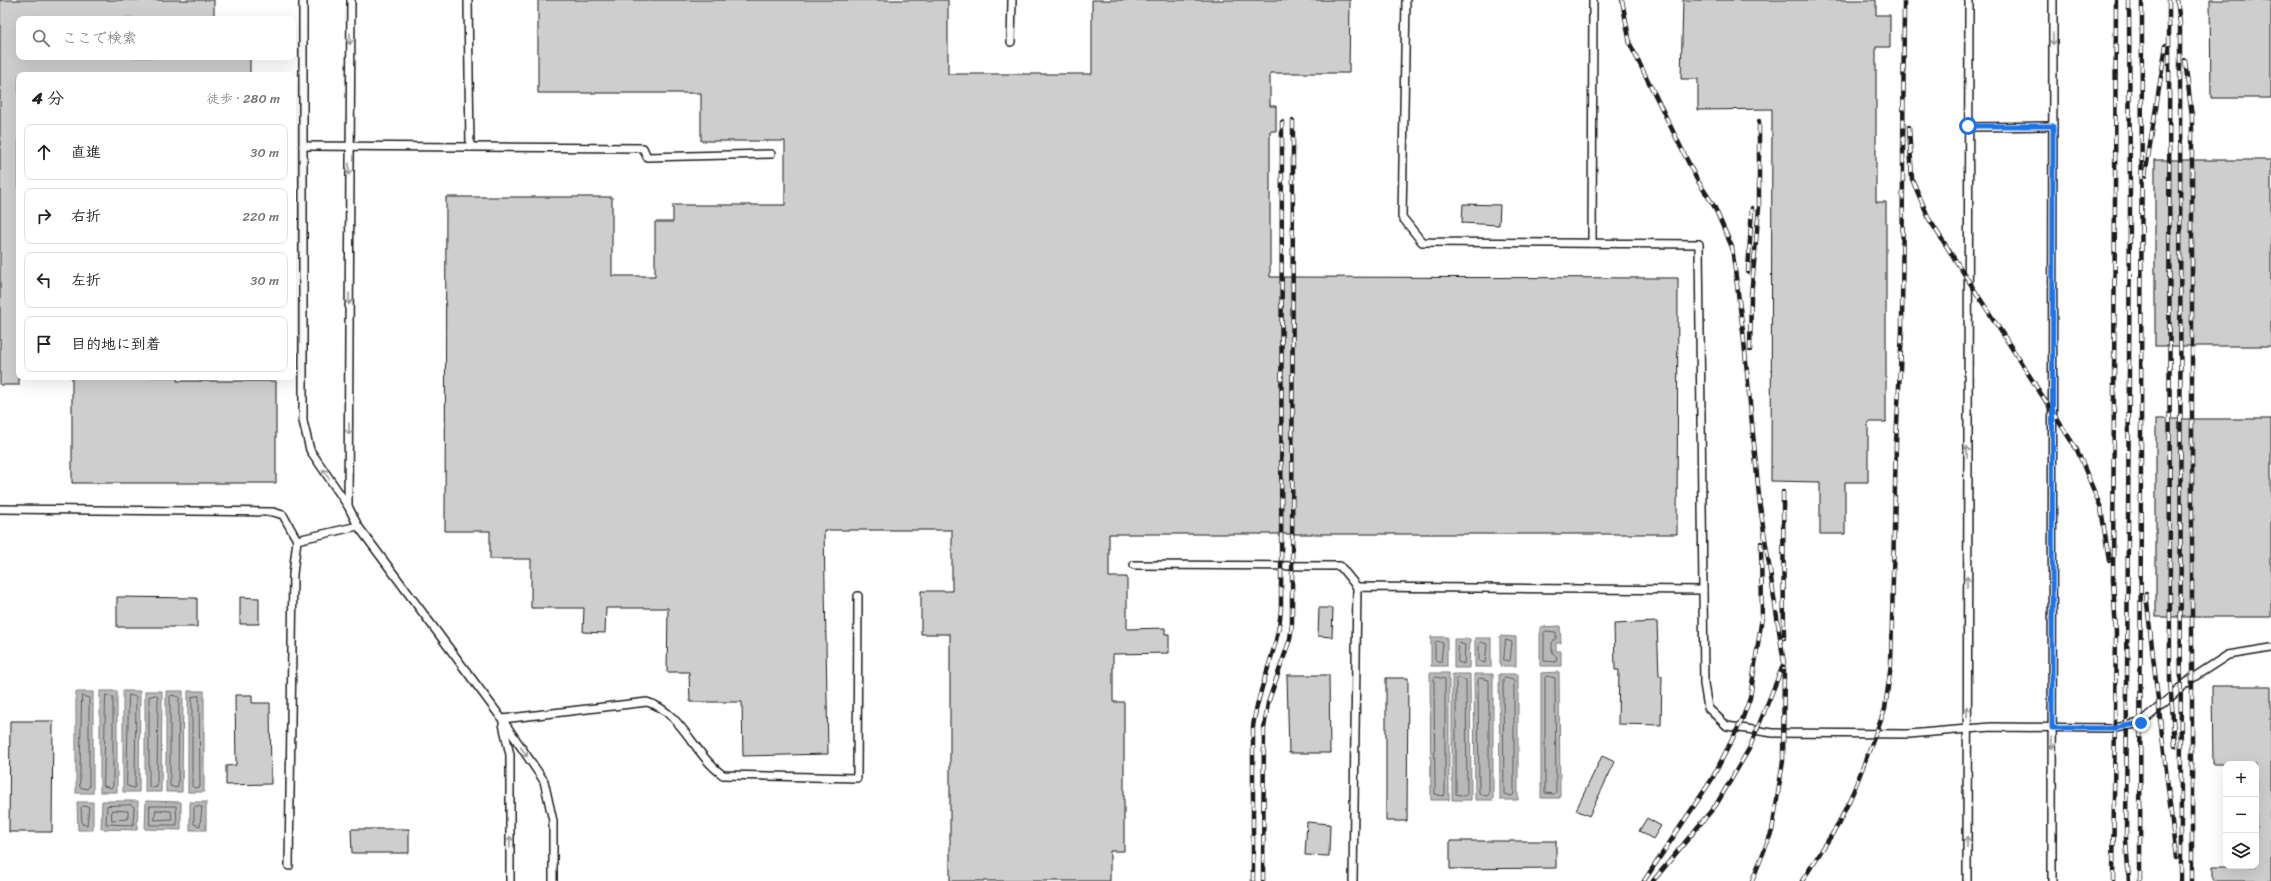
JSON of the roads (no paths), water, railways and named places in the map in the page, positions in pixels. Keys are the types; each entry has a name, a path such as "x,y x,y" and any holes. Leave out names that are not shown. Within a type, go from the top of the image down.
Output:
{"lane":[{"path":"303,0 303,421 310,450 348,506 358,526 502,720 544,781 553,821 553,881"},
{"path":"348,506 351,0"},
{"path":"468,0 470,147"},
{"path":"1011,42 1012,0"},
{"path":"1406,0 1402,217 1422,242 1699,244 1704,684 1708,708 1727,726 1773,733 1843,735 1910,734 1991,727 2115,728 2141,723 2191,679 2228,655 2271,648"},
{"path":"1592,243 1593,0"},
{"path":"1967,881 1966,730 1969,0"},
{"path":"2052,881 2053,0"},
{"path":"1968,126 2053,126"},
{"path":"303,146 644,148 647,157 772,154"},
{"path":"0,509 274,512 283,515 297,540 293,574 289,866"},
{"path":"297,540 358,526"},
{"path":"1134,565 1340,566 1357,587 1353,881"},
{"path":"1357,587 1703,590"},
{"path":"502,720 647,702 660,706 670,716 711,767 723,775 857,778 858,596"},
{"path":"502,720 510,754 510,881"}],"water":[{"path":"1560,626 1561,643 1556,643 1556,651 1561,651 1561,666 1540,666 1540,627"},
{"path":"1500,636 1516,637 1516,666 1500,666"},
{"path":"1431,637 1447,637 1447,666 1431,666"},
{"path":"1475,638 1491,638 1491,667 1475,667"},
{"path":"1454,639 1470,639 1469,668 1454,668"},
{"path":"1559,672 1560,798 1541,798 1541,673"},
{"path":"1430,673 1449,673 1449,800 1431,800"},
{"path":"1452,674 1470,674 1471,800 1452,800"},
{"path":"1474,674 1493,674 1493,800 1475,800"},
{"path":"1499,674 1518,674 1518,800 1500,800"},
{"path":"100,691 117,691 117,792 100,792"},
{"path":"123,691 140,691 139,792 123,792"},
{"path":"145,691 162,691 161,792 145,792"},
{"path":"166,691 183,691 182,792 166,792"},
{"path":"188,691 204,691 204,792 188,792"},
{"path":"76,692 93,692 93,793 76,793"},
{"path":"102,801 138,801 137,830 101,829"},
{"path":"146,801 181,802 181,830 145,829"},
{"path":"77,802 93,802 93,830 78,830"},
{"path":"190,802 206,802 206,830 190,830"}],"railway":[{"path":"1622,0 1630,44 1696,178 1714,206 1732,247 1743,331 1760,506 1784,663 1749,749 1716,805 1653,881"},
{"path":"1802,881 1838,825 1854,790 1885,709 1891,665 1896,442 1902,332 1904,0"},
{"path":"2113,881 2116,633 2113,580 2116,0"},
{"path":"2129,0 2130,210 2126,841 2129,881"},
{"path":"2140,881 2142,0"},
{"path":"2169,0 2170,680 2175,746"},
{"path":"2177,0 2180,23 2181,881"},
{"path":"2145,176 2166,45"},
{"path":"2185,60 2192,117 2192,881"},
{"path":"1263,881 1264,728 1268,703 1290,639 1292,624 1293,121"},
{"path":"1750,350 1751,296 1759,208 1759,121"},
{"path":"1253,881 1253,727 1259,697 1273,653 1281,608 1282,122"},
{"path":"1909,127 1912,179 1929,219 2077,450 2101,508 2109,561"},
{"path":"1748,272 1752,208"},
{"path":"1783,492 1784,638"},
{"path":"1644,881 1712,779 1742,720 1750,698 1762,617 1761,543"},
{"path":"2146,594 2176,858"},
{"path":"1752,881 1772,831 1783,761 1784,668"}]}
